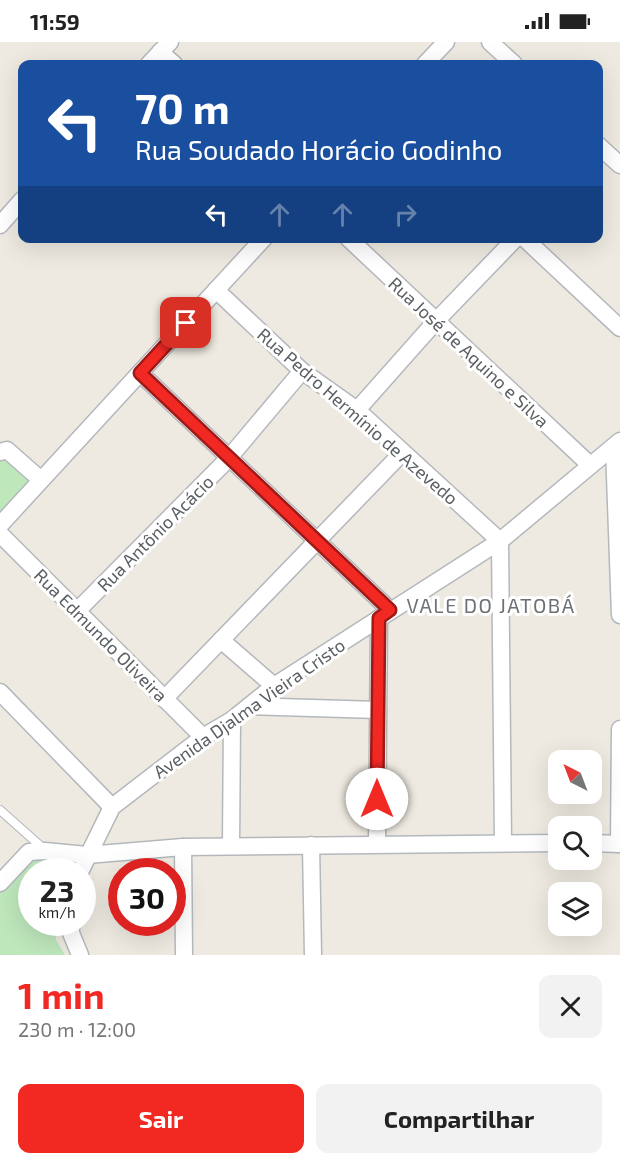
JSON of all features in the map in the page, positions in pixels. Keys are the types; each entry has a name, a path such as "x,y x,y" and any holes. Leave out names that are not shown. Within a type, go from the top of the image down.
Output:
{"street":[{"path":"429,60 446,42"},
{"path":"490,42 510,60"},
{"path":"153,60 165,47"},
{"path":"603,150 620,165"},
{"path":"0,225 18,205"},
{"path":"0,525 259,243"},
{"name":"Rua José de Aquino e Silva","path":"353,243 590,465"},
{"path":"357,410 436,321 511,243"},
{"path":"529,243 620,328"},
{"name":"Rua Pedro Hermínio de Azevedo","path":"216,290 302,371 357,410 500,541"},
{"name":"Rua Antônio Acácio","path":"77,611 228,459 302,371"},
{"path":"140,373 228,459 318,540 384,614 378,710 377,844"},
{"path":"617,444 620,615"},
{"name":"Avenida Djalma Vieira Cristo","path":"86,858 112,807 203,737 232,720 274,686 500,541 617,444"},
{"path":"0,452 7,450 42,480"},
{"path":"164,699 402,453"},
{"name":"Rua Edmundo Oliveira","path":"0,534 203,737"},
{"path":"500,541 503,842"},
{"path":"221,640 274,686"},
{"path":"2,698 112,807"},
{"path":"249,706 378,710"},
{"path":"231,846 232,720"},
{"path":"602,843 619,844 620,729"},
{"path":"0,883 29,852 45,851 87,855 183,847 548,843"},
{"path":"311,844 313,955"},
{"path":"183,847 184,955"},
{"path":"72,936 80,955"}],"lane":[{"path":"0,810 45,851"}],"green space":[{"path":"0,454 33,483 0,518"},
{"path":"65,855 64,858 32,857"},
{"path":"18,872 18,936 56,936 65,955 0,955 0,891"}],"district":[{"name":"VALE DO JATOBÁ","path":"491,605"}],"route":[{"path":"186,323 140,373 228,459 318,540 390,610 379,618 377,799"}]}
